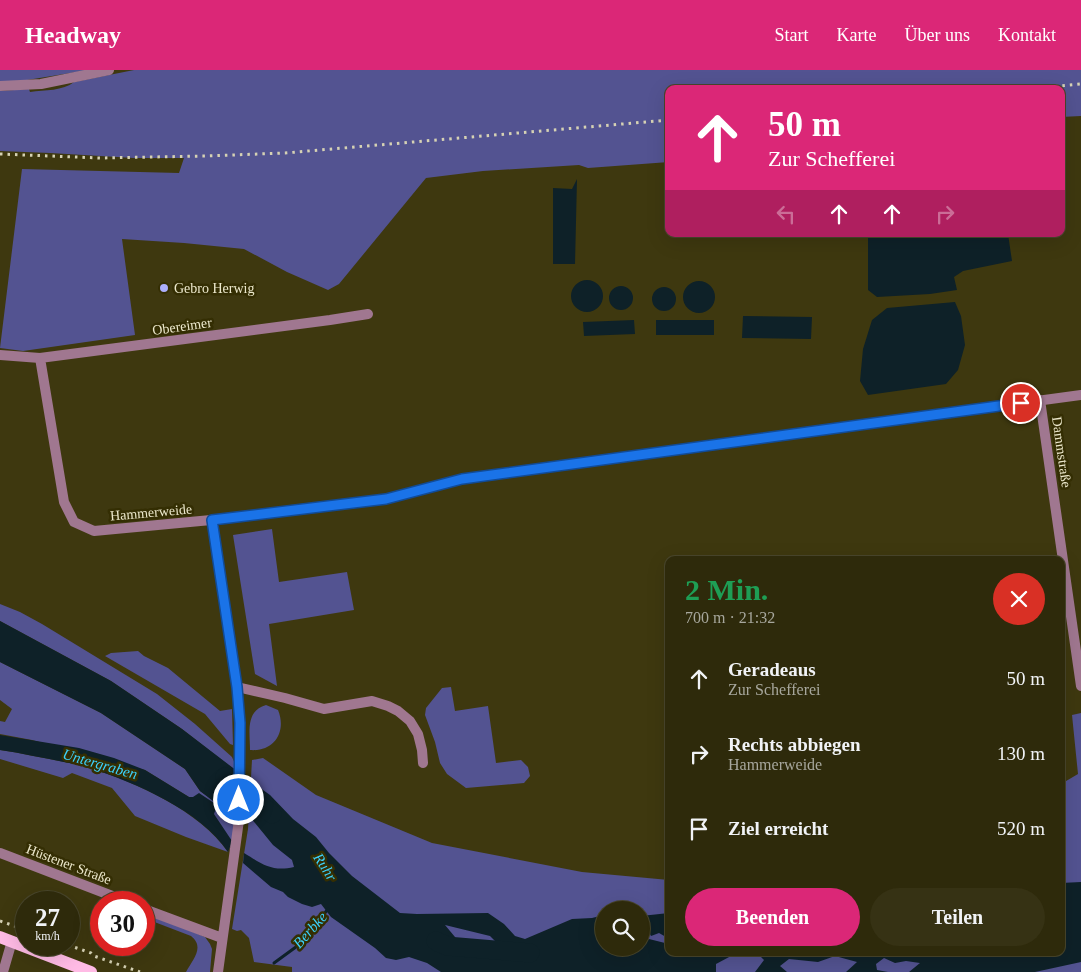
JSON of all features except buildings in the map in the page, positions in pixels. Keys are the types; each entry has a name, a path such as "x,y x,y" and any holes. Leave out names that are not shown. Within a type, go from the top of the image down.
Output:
{"main road":[{"path":"6,939 91,972"}],"street":[{"path":"0,86 41,84 109,70"},
{"name":"Obereimer","path":"0,356 40,358 368,314"},
{"name":"Hammerweide","path":"40,358 64,502 74,522 94,531 212,520 386,499 462,479 1081,396"},
{"name":"Dammstraße","path":"1040,400 1062,556"},
{"path":"212,520 237,687 240,723 239,820 218,972"},
{"name":"Dammstraße","path":"1065,574 1081,686"},
{"path":"237,687 324,708 372,701 388,706 398,711 410,722 418,734 423,764"},
{"name":"Hüstener Straße","path":"0,853 99,891"},
{"path":"155,912 222,938"},
{"path":"3,972 6,939"}],"shaded area":[{"path":"0,70 89,70 21,81 0,81"},
{"path":"134,70 1081,70 1081,116 1065,117 1065,85 665,85 665,162 588,168 579,165 483,171 426,178 339,284 328,290 287,272 244,249 122,239 135,335 23,351 0,348 22,169 179,173 184,158 134,158 0,151 0,91 29,89 30,92 54,90 74,82"},
{"path":"272,529 279,582 347,572 354,610 269,624 277,686 255,674 233,535"},
{"path":"0,604 42,624 157,694 232,757 238,771 233,841 228,852 232,841 193,798 145,770 32,740 0,734 0,721 5,722 12,709 0,700 0,662 101,713 185,769 200,791 217,803 216,794 234,802 236,771 182,729 111,681 0,621"},
{"path":"138,651 168,668 220,711 232,709 233,745 230,744 205,714 105,656 111,653"},
{"path":"451,687 455,711 488,706 496,763 521,760 528,767 530,776 524,783 466,788 447,774 440,763 425,715 426,708 442,688"},
{"path":"266,705 278,710 281,726 279,733 272,744 266,748 250,750 250,723 252,717 259,708"},
{"path":"1081,713 1081,972 292,972 292,967 254,962 249,938 241,930 232,929 248,829 252,760 263,758 316,795 432,843 582,872 665,880 665,956 1065,956 1065,782 1078,774 1072,715"},
{"path":"0,750 87,767 127,781 184,811 216,837 228,852 135,816 112,788 72,773 63,778 0,759"},
{"path":"155,918 205,937 212,949 210,972 186,972 197,949 197,944 191,936 155,922"}],"water":[{"path":"577,179 575,264 553,264 553,188 572,189"},
{"path":"868,237 1008,237 1012,261 963,271 954,277 957,290 930,294 877,297 868,290"},
{"path":"587,280 593,281 598,285 602,290 602,302 598,307 593,311 587,312 581,311 576,307 572,302 571,296 572,290 576,285 581,281"},
{"path":"699,281 705,282 710,286 714,291 714,303 710,308 705,312 699,313 693,312 688,308 684,303 683,297 684,291 688,286 693,282"},
{"path":"621,286 626,287 632,293 632,303 626,309 621,310 616,309 610,303 609,298 610,293 616,287"},
{"path":"664,287 669,288 675,294 675,304 669,310 664,311 659,310 653,304 652,299 653,294 659,288"},
{"path":"955,302 961,316 965,345 958,370 946,384 868,395 860,381 863,349 872,320 887,308"},
{"path":"743,316 812,317 811,339 742,338"},
{"path":"634,320 635,334 584,336 583,322"},
{"path":"656,320 714,320 714,335 656,335"},
{"path":"0,621 111,681 182,729 237,771 235,802 216,794 217,804 200,791 185,769 101,713 0,662"},
{"name":"Untergraben","path":"0,735 79,748 114,758 145,770 189,797 199,793 217,805 214,814 232,841 228,852 202,824 185,811 147,790 87,767 0,750"},
{"path":"252,782 270,795 293,819 316,837 352,876 400,913 488,913 504,924 515,936 525,939 572,919 595,917 595,956 650,956 650,939 665,943 665,956 731,956 716,964 716,972 441,972 427,963 409,957 396,960 386,958 331,917 321,904 312,907 288,897 283,892 271,887 243,863 244,853 262,864 273,868 294,867 292,860 273,845 250,817","holes":["445,925 490,936 512,958 481,958 462,950 455,937"]},
{"path":"1081,882 1081,962 1035,972 909,972 920,963 906,961 895,963 884,958 876,964 877,970 888,972 846,972 857,962 835,956 1065,956 1065,883"},
{"path":"665,913 665,936 659,933 651,936 650,915"},
{"path":"731,956 835,956 818,962 789,959 780,966 787,972 755,972 764,960 761,957"}],"waterway":[{"name":"Ruhr","path":"225,777 272,814"},
{"name":"Berbke","path":"274,963 300,944 328,909"},
{"name":"Ruhr","path":"436,941 447,946 530,953"}],"railway":[{"path":"1065,85 1081,84"},
{"path":"0,154 100,158 285,153 665,120"},
{"path":"0,921 15,926"},
{"path":"80,949 140,972"}],"place":[{"name":"Gebro Herwig","path":"164,288"}],"route":[{"path":"239,800 240,723 237,687 212,520 386,499 462,479 1021,403"}]}
